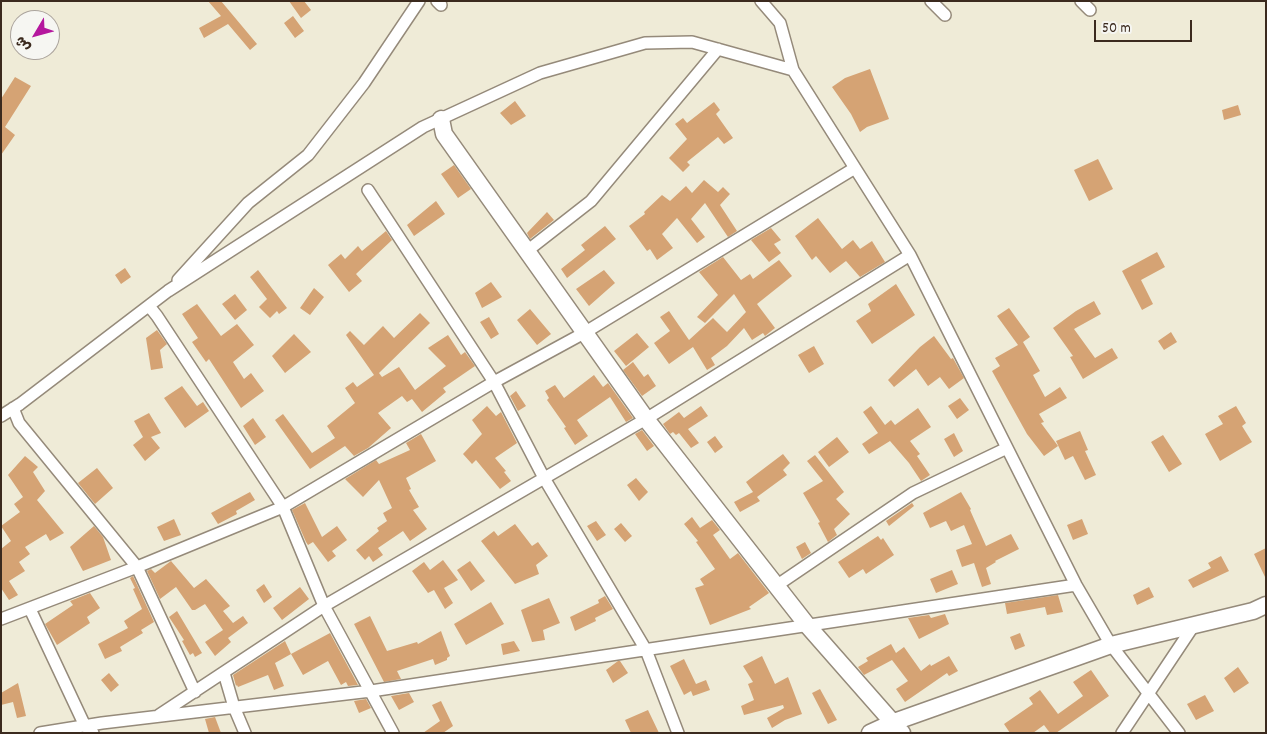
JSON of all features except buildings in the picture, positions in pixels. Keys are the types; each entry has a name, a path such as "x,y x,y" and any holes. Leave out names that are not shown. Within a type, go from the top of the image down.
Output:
{"street":[{"path":"168,291 248,204 308,155 364,83 419,1"},
{"path":"761,1 780,23 793,70 910,255 1076,584 1111,644 1179,733"},
{"path":"931,1 944,15"},
{"path":"1081,1 1090,10"},
{"path":"1,416 168,291 423,128 540,73 645,43 692,42 793,70"},
{"path":"527,251 591,201 718,49"},
{"path":"441,119 444,134 646,419 807,625 898,728"},
{"path":"1,619 136,567 283,507 494,382 584,333 855,168"},
{"path":"368,190 494,382 544,478 646,650 678,733"},
{"path":"158,716 324,606 646,419 910,255"},
{"path":"148,306 157,316 283,507 324,606 393,733"},
{"path":"13,408 19,424 136,567 195,692"},
{"path":"776,586 913,493 1007,448"},
{"path":"40,733 89,729 158,716 370,691 1076,584"},
{"path":"870,733 898,728 1111,644 1253,611 1266,605"},
{"path":"30,609 89,729"},
{"path":"1122,733 1194,625"},
{"path":"224,673 234,707 245,733"}]}
